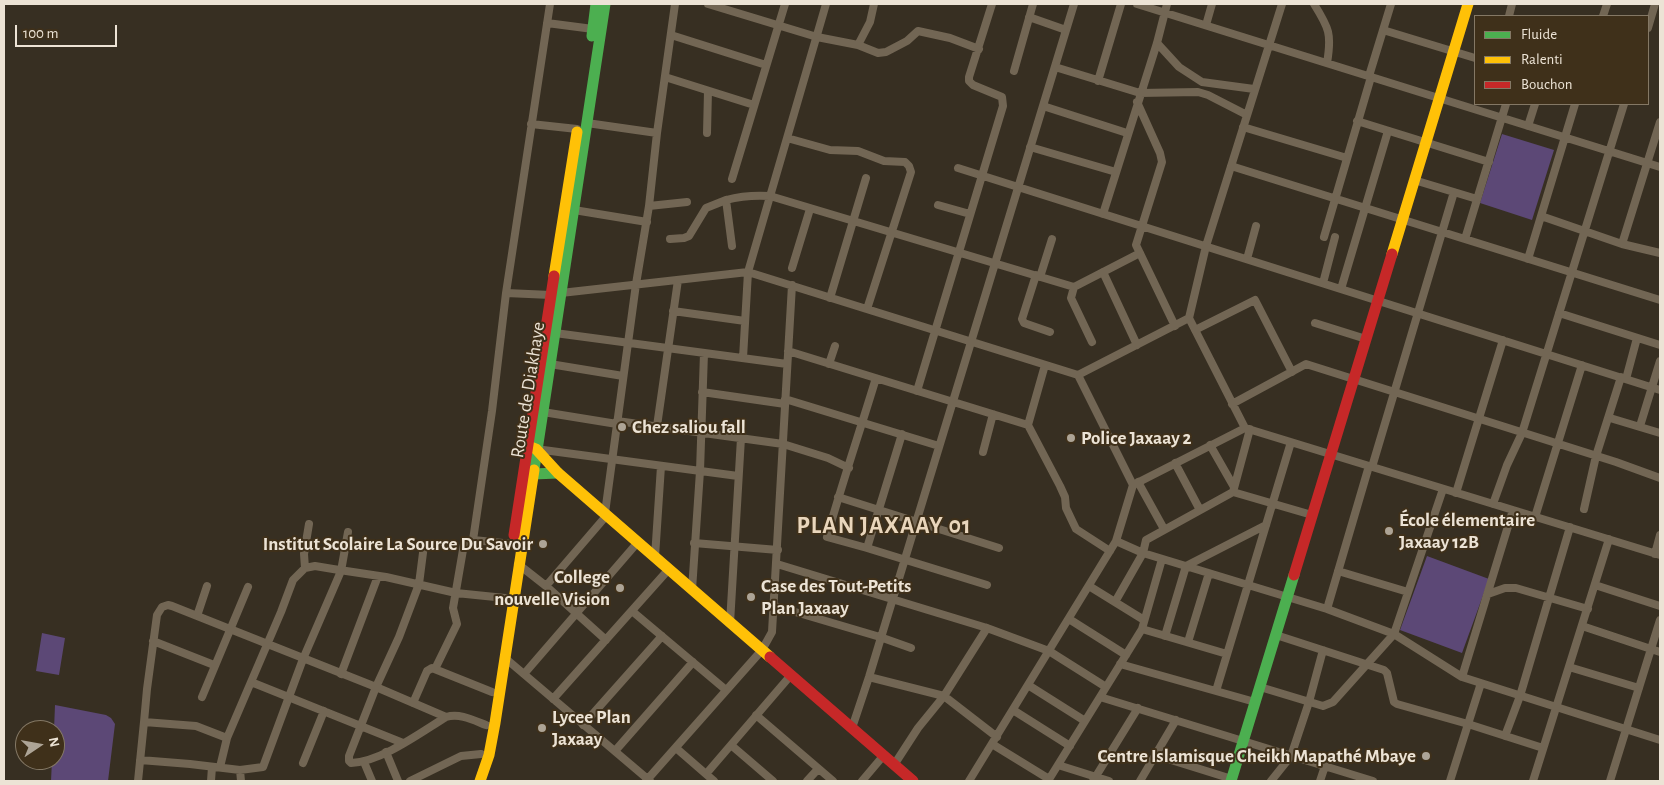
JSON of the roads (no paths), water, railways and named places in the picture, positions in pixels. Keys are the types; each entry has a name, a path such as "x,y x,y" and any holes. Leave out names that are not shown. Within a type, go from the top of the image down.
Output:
{"main road":[{"name":"Route de Diakhaye","path":"532,448 543,412 555,333 556,294 574,210 596,4"},
{"name":"Route de Diakhaye","path":"480,781 489,756 505,658 528,473 582,126 605,4"},
{"path":"1232,780 1468,4"},
{"path":"532,448 692,590 913,781"},
{"path":"528,473 558,472"},
{"name":"Route de Diakhaye","path":"472,781 481,754 492,692 513,544 528,473"}],"street":[{"path":"473,540 492,411 506,293 550,4"},
{"path":"546,586 606,514 636,284 650,206 657,133 675,4"},
{"path":"708,4 719,5 817,37 858,45 878,53 886,52 907,41 918,30 950,38 979,49"},
{"path":"732,179 785,4"},
{"path":"744,358 748,272 826,4"},
{"path":"858,45 870,22 874,4"},
{"path":"917,391 1003,101 1002,97 973,85 969,77 992,4"},
{"path":"1014,70 1033,4"},
{"path":"852,728 1074,4"},
{"path":"1098,81 1122,4"},
{"path":"1136,4 1660,167"},
{"path":"1103,214 1167,4"},
{"path":"1206,25 1212,4"},
{"path":"1115,602 1143,553 1146,540 1234,489 1247,429 1232,404 1189,318 1206,246 1282,4"},
{"path":"1314,4 1327,26 1329,35 1330,43 1327,63"},
{"path":"1324,237 1391,4"},
{"path":"1649,25 1655,4"},
{"path":"1029,17 1066,30"},
{"path":"547,22 593,29"},
{"path":"1383,30 1474,58"},
{"path":"671,35 766,65"},
{"path":"1156,43 1179,67 1202,82 1254,89"},
{"path":"1054,67 1140,94 1198,92 1208,95 1247,115"},
{"path":"665,77 754,105"},
{"path":"1198,92 1202,82"},
{"path":"706,133 708,91"},
{"path":"1137,102 1160,153 1162,162 1136,245 1174,326"},
{"path":"1465,239 1506,105"},
{"path":"1528,126 1535,105"},
{"path":"1528,259 1575,105"},
{"path":"1493,504 1507,465 1522,433 1624,105"},
{"path":"1043,106 1127,133"},
{"path":"1358,121 1489,162"},
{"path":"1622,244 1660,122"},
{"path":"531,124 582,126 657,133"},
{"path":"1243,127 1347,158"},
{"path":"1341,289 1388,131"},
{"path":"787,138 830,150 858,151 884,161 905,162 909,166 910,172 867,309"},
{"path":"1030,147 1116,172"},
{"path":"1231,166 1660,300"},
{"path":"958,168 1656,388"},
{"path":"830,298 866,178"},
{"path":"1414,180 1477,199"},
{"path":"1327,608 1454,192"},
{"path":"670,239 689,236 706,208 737,197 754,195 770,196 1074,287 1140,253"},
{"path":"726,200 732,246"},
{"path":"650,206 687,202"},
{"path":"938,205 970,214"},
{"path":"792,268 810,209"},
{"path":"574,210 647,222"},
{"path":"1541,216 1622,244 1660,252"},
{"path":"1247,259 1256,226"},
{"path":"1323,283 1335,237"},
{"path":"1050,332 1024,323 1022,319 1052,239"},
{"path":"506,293 556,294 748,272 1078,375 1189,318"},
{"path":"1103,272 1137,345"},
{"path":"657,426 678,280"},
{"path":"505,658 648,781 762,650 772,632 775,606 792,286"},
{"path":"1074,287 1071,298 1092,342"},
{"path":"1195,330 1255,300 1292,372"},
{"path":"673,311 745,321"},
{"path":"1559,313 1660,345"},
{"path":"1315,323 1366,339"},
{"path":"555,333 787,364"},
{"path":"1584,509 1596,456 1637,338"},
{"path":"1456,492 1503,340"},
{"path":"829,364 835,346"},
{"path":"788,351 1028,425"},
{"path":"692,590 700,472 704,353"},
{"path":"1640,426 1656,388 1660,361"},
{"path":"550,364 623,376"},
{"path":"1232,404 1306,364 1660,478"},
{"path":"1045,365 1028,425 1060,486 1065,497 1066,508 1076,529 1110,551"},
{"path":"1535,517 1582,365"},
{"path":"1078,375 1135,483 1164,530"},
{"path":"876,378 827,537 904,559 987,586"},
{"path":"702,392 785,402 863,422 939,446"},
{"path":"543,412 783,444 807,450 849,468"},
{"path":"983,452 993,414"},
{"path":"1610,418 1660,433"},
{"path":"973,780 992,744 1116,541 1135,483 1210,445 1247,429 1658,554 1660,535"},
{"path":"867,548 902,434"},
{"path":"730,622 740,438"},
{"path":"1216,691 1291,442"},
{"path":"1210,445 1234,489 1312,515"},
{"path":"532,448 738,476"},
{"path":"1175,463 1200,510"},
{"path":"655,557 661,466"},
{"path":"1260,687 1323,706 1334,702 1394,634 1443,488"},
{"path":"838,497 999,548"},
{"path":"1462,677 1513,510"},
{"path":"304,568 304,554 309,524"},
{"path":"1165,636 1186,566 1266,525"},
{"path":"1505,736 1520,696 1570,527"},
{"path":"140,760 240,770 263,767 303,659 340,570 348,532"},
{"path":"1533,781 1609,539"},
{"path":"435,669 457,624 453,608 464,544 473,540 513,544"},
{"path":"1116,541 1143,553 1327,608 1394,634 1462,677 1660,740"},
{"path":"524,674 638,542"},
{"path":"694,543 778,550"},
{"path":"424,545 419,584 348,760 351,763 364,762 403,743 446,717 458,715 486,725"},
{"path":"992,744 1048,780 1142,629 1162,559"},
{"path":"518,564 546,586 606,640"},
{"path":"777,564 987,628 1049,651 1106,687"},
{"path":"211,781 293,580 304,568 315,566 378,576 456,593 505,598"},
{"path":"554,699 669,569"},
{"path":"1338,571 1408,592"},
{"path":"1188,642 1209,573"},
{"path":"340,674 378,576"},
{"path":"1595,585 1660,606"},
{"path":"197,616 207,586"},
{"path":"202,697 248,586"},
{"path":"1089,586 1144,620"},
{"path":"1488,594 1510,588 1588,609"},
{"path":"138,781 156,615 162,606 172,606 267,643 446,717"},
{"path":"775,606 911,648"},
{"path":"632,611 726,690"},
{"path":"1069,619 1126,655"},
{"path":"1610,781 1660,620"},
{"path":"1582,626 1660,652"},
{"path":"894,765 918,728 944,696 987,628"},
{"path":"1142,629 1227,654"},
{"path":"583,725 662,636"},
{"path":"1276,636 1323,650 1366,666 1384,670 1387,673 1394,702 1397,704 1543,748"},
{"path":"153,642 214,665"},
{"path":"1271,781 1291,756 1309,702 1323,650"},
{"path":"614,751 693,662"},
{"path":"1120,664 1255,702"},
{"path":"1569,667 1639,688"},
{"path":"413,703 427,671 432,668 492,692"},
{"path":"706,774 791,675"},
{"path":"869,677 944,696 997,737"},
{"path":"251,682 403,743"},
{"path":"1450,781 1481,683"},
{"path":"1028,686 1085,721"},
{"path":"1100,696 1325,766 1362,780 1374,781"},
{"path":"1094,779 1138,708"},
{"path":"1013,710 1070,746"},
{"path":"303,763 324,711"},
{"path":"756,715 833,781"},
{"path":"1140,781 1176,720"},
{"path":"144,722 196,726 227,738"},
{"path":"731,745 773,781"},
{"path":"676,748 714,781"},
{"path":"386,752 398,781"},
{"path":"410,781 461,756 481,754"},
{"path":"1155,755 1232,780"},
{"path":"862,781 884,756"},
{"path":"364,762 372,781"},
{"path":"1058,765 1094,779 1109,781"},
{"path":"1320,781 1325,766"},
{"path":"807,781 818,769"},
{"path":"240,770 241,781"}],"place":[{"name":"Chez saliou fall","path":"622,427"},
{"name":"Police Jaxaay 2","path":"1071,438"},
{"name":"École élementaire Jaxaay 12B","path":"1389,531"},
{"name":"Institut Scolaire La Source Du Savoir","path":"543,544"},
{"name":"College nouvelle Vision","path":"620,588"},
{"name":"Case des Tout-Petits Plan Jaxaay","path":"751,597"},
{"name":"Lycee Plan Jaxaay","path":"542,728"},
{"name":"Centre Islamisque Cheikh Mapathé Mbaye","path":"1426,756"}],"district":[{"name":"PLAN JAXAAY 01","path":"884,526"}]}
